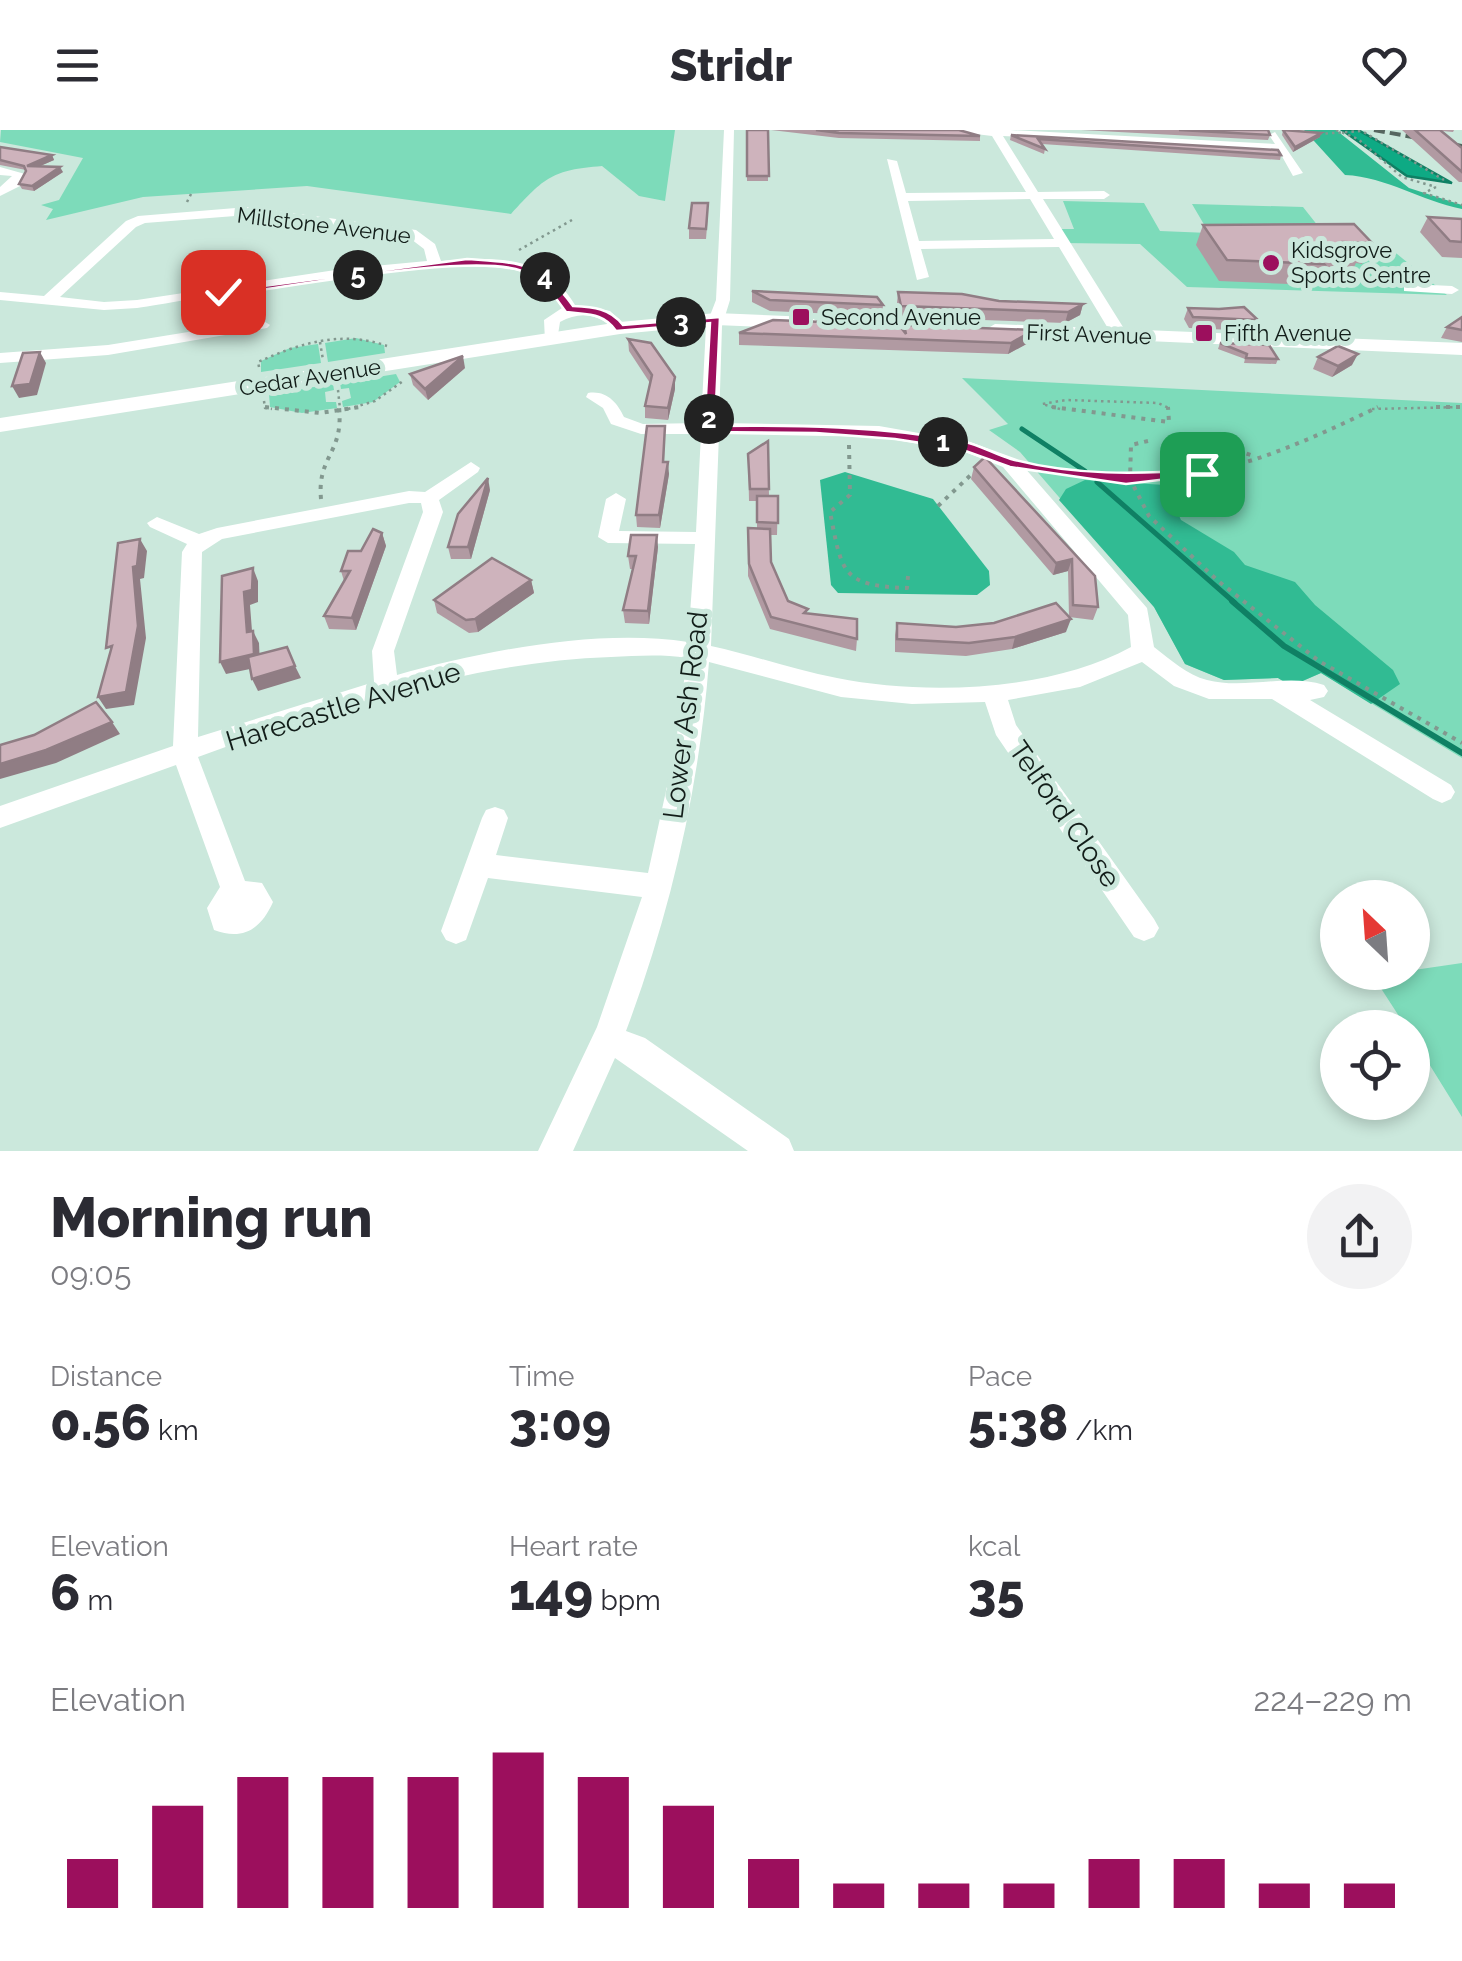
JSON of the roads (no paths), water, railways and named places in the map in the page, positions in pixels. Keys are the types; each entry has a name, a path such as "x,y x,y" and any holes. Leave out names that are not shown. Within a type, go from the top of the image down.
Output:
{"main road":[{"path":"716,319 831,324"},
{"name":"Cedar Avenue","path":"0,425 551,338 716,319"},
{"name":"First Avenue","path":"966,329 1462,349"}],"street":[{"path":"716,319 724,300 728,130"},
{"path":"948,130 1282,148"},
{"path":"995,132 1120,335"},
{"path":"1275,136 1297,173"},
{"path":"891,161 922,278"},
{"path":"0,171 20,174 16,183 0,192"},
{"path":"901,197 1104,195"},
{"name":"Millstone Avenue","path":"47,300 131,224 143,218 248,211 412,234 430,246 435,265"},
{"path":"914,245 1063,243"},
{"path":"0,296 104,306 136,304 435,265 498,263 534,271 560,290 570,310 552,320 551,338"},
{"path":"1409,288 1459,290"},
{"name":"Cedar Avenue","path":"570,310 596,311 612,318 620,328"},
{"name":"Lower Ash Road","path":"556,1151 608,1040 678,808 697,650 716,319"},
{"path":"0,358 108,350 262,326"},
{"path":"594,398 610,405 626,426 847,430 989,452 1010,463 1139,612 1143,651 1182,680 1209,690 1316,691"},
{"path":"236,893 186,754 187,614 192,552 199,542 218,534 409,497 429,498 471,468"},
{"path":"386,688 383,651 433,512 429,498"},
{"path":"616,499 608,537 703,538"},
{"path":"157,523 199,542"},
{"name":"Harecastle Avenue","path":"0,817 386,688 525,657 593,649 697,650 842,688 994,694 1122,666 1143,651"},
{"path":"1274,689 1442,792"},
{"name":"Telford Close","path":"994,694 1005,728 1144,928"},
{"path":"456,931 495,818"},
{"path":"479,865 656,886"},
{"path":"608,1040 634,1049 777,1151"}],"waterway":[{"path":"1022,429 1085,471"},
{"path":"1097,482 1235,603"},
{"path":"1232,601 1284,646 1462,753"}],"railway":[{"path":"1374,130 1462,146"}],"place":[{"name":"Kidsgrove Sports Centre","path":"1271,263"},
{"name":"Second Avenue","path":"801,317"},
{"name":"Fifth Avenue","path":"1204,333"}]}
